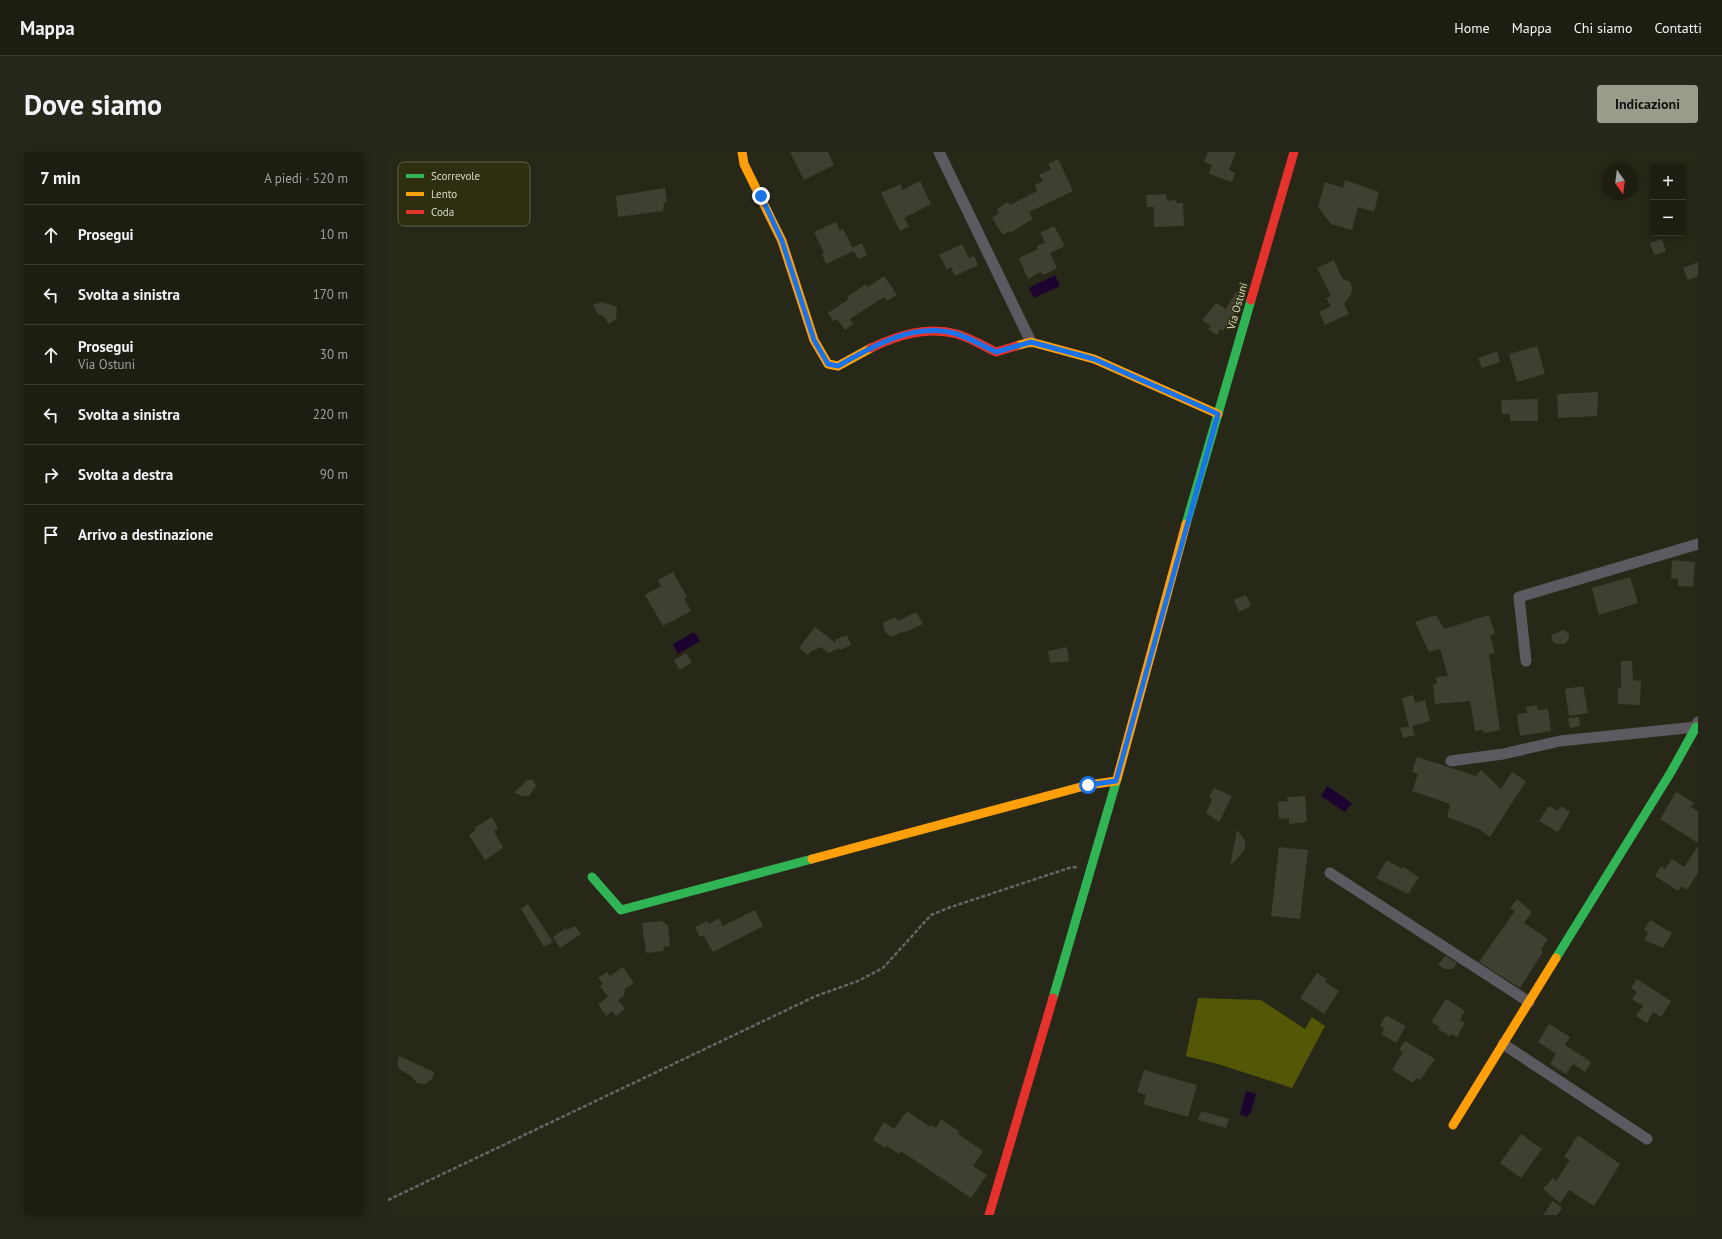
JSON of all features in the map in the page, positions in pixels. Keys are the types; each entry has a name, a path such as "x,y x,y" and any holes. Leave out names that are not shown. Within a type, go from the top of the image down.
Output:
{"street":[{"path":"742,152 744,164 782,241 814,340 828,364 838,366 866,350 903,334 934,330 957,334 996,352 1031,342 1094,359 1218,414"},
{"path":"939,152 1031,342"},
{"name":"Via Ostuni","path":"989,1215 1116,781 1196,488 1294,152"},
{"path":"1526,661 1519,597 1698,544"},
{"path":"1451,761 1502,754 1560,741 1697,724"},
{"path":"1453,1125 1671,772 1697,724"},
{"path":"592,877 621,910 1088,785 1116,781"},
{"path":"1330,873 1529,1002"},
{"path":"1503,1044 1647,1139"}],"path":[{"path":"388,1200 816,996 858,981 883,968 931,915 1069,868 1090,866"}],"shaded area":[{"path":"1055,275 1060,286 1034,298 1029,288"},
{"path":"694,632 700,641 678,654 673,644"},
{"path":"1327,786 1352,803 1345,812 1321,796"},
{"path":"1198,998 1261,1000 1305,1029 1312,1017 1325,1026 1292,1088 1218,1064 1186,1056"},
{"path":"1246,1091 1256,1094 1251,1112 1247,1117 1240,1114"}],"building":[{"path":"790,152 828,152 834,165 804,180"},
{"path":"1208,152 1236,152 1229,170 1235,173 1232,182 1209,174 1212,165 1204,162"},
{"path":"1058,159 1073,191 1029,212 1033,219 1010,233 1009,231 1003,235 992,218 999,213 997,209 1008,202 1010,205 1037,191 1035,185 1043,181 1039,175 1051,169 1048,164"},
{"path":"1345,180 1379,192 1374,212 1358,207 1352,230 1331,224 1318,207 1325,182 1343,188"},
{"path":"920,181 931,204 904,218 909,226 900,231 881,193 900,184 903,190"},
{"path":"665,188 667,202 664,203 663,211 618,217 616,196"},
{"path":"1166,194 1167,201 1176,200 1176,203 1183,203 1184,226 1154,227 1154,207 1147,207 1146,195"},
{"path":"836,222 840,231 843,229 854,251 826,264 822,254 824,253 814,232"},
{"path":"1054,226 1065,246 1050,253 1057,268 1043,275 1041,272 1028,279 1019,258 1038,249 1037,246 1045,242 1040,233"},
{"path":"1662,239 1666,251 1654,255 1650,243"},
{"path":"862,243 867,255 858,259 852,248"},
{"path":"962,244 969,258 974,256 978,265 955,276 951,267 947,269 939,255"},
{"path":"1334,260 1342,278 1350,282 1352,288 1351,294 1344,304 1349,314 1325,325 1319,312 1331,306 1326,298 1331,296 1317,268"},
{"path":"1698,262 1698,276 1688,280 1683,268"},
{"path":"884,276 897,295 887,301 884,297 850,319 853,324 845,330 837,319 833,321 828,313 849,299 847,297 866,284 868,287"},
{"path":"1236,292 1242,296 1238,310 1223,331 1220,329 1217,335 1208,329 1211,326 1202,320 1216,303 1226,309"},
{"path":"602,302 617,307 616,319 609,324 604,317 597,313 593,305"},
{"path":"1537,346 1545,374 1517,382 1509,354"},
{"path":"1497,351 1500,362 1482,368 1478,358"},
{"path":"1598,392 1597,416 1558,418 1557,394"},
{"path":"1538,399 1538,421 1510,421 1510,414 1502,414 1501,400"},
{"path":"1672,560 1695,562 1693,587 1678,586 1678,579 1671,578"},
{"path":"673,572 687,597 684,598 691,611 663,626 645,595 661,586 658,580"},
{"path":"1630,577 1638,603 1599,615 1592,588"},
{"path":"1246,595 1251,606 1239,612 1234,600"},
{"path":"916,612 923,624 894,636 891,636 885,632 883,623 895,617 898,621"},
{"path":"1436,615 1444,629 1489,615 1495,634 1490,636 1495,653 1489,654 1500,730 1484,733 1483,730 1475,731 1470,701 1435,704 1433,685 1437,684 1436,677 1448,676 1440,649 1429,652 1415,622"},
{"path":"815,627 836,643 835,640 847,635 851,645 840,650 839,648 829,653 821,647 810,652 808,655 799,648"},
{"path":"1563,630 1569,634 1569,639 1565,644 1557,644 1553,642 1551,635"},
{"path":"1067,647 1069,661 1050,663 1048,651"},
{"path":"686,653 692,662 680,670 674,660"},
{"path":"1621,661 1632,661 1633,680 1641,681 1640,705 1618,704 1618,687 1621,688"},
{"path":"1583,686 1588,713 1569,716 1565,689"},
{"path":"1413,695 1415,703 1425,700 1430,721 1409,727 1402,698"},
{"path":"1537,705 1538,710 1548,709 1551,731 1520,736 1517,714 1527,713 1526,707"},
{"path":"1579,717 1580,726 1570,728 1568,718"},
{"path":"1412,726 1415,735 1403,738 1400,728"},
{"path":"1417,757 1476,776 1481,770 1501,789 1512,772 1526,781 1490,837 1477,828 1447,817 1450,804 1412,791 1418,774 1412,772"},
{"path":"527,780 533,780 536,786 529,796 514,793"},
{"path":"1214,788 1232,796 1219,822 1206,813 1212,799 1209,798"},
{"path":"1676,792 1694,803 1691,807 1698,811 1698,843 1660,819"},
{"path":"1305,796 1307,822 1289,824 1289,818 1279,819 1278,802 1288,801 1287,797"},
{"path":"1549,806 1558,811 1561,806 1570,812 1558,832 1539,821"},
{"path":"492,817 498,828 494,831 503,848 485,860 469,835 476,830 474,828"},
{"path":"1237,830 1245,840 1244,851 1230,866"},
{"path":"1698,846 1698,873 1687,890 1682,886 1678,891 1655,876 1661,866 1665,869 1672,859 1684,867"},
{"path":"1279,847 1308,850 1300,919 1271,916"},
{"path":"1387,860 1402,869 1403,867 1419,877 1408,894 1376,878"},
{"path":"1517,899 1532,912 1524,923 1548,939 1541,950 1543,952 1520,988 1479,962 1515,911 1510,908"},
{"path":"528,904 553,942 544,947 521,909"},
{"path":"755,910 763,926 713,952 703,935 700,937 695,927 707,921 709,924 719,918 723,926"},
{"path":"1650,920 1672,933 1663,948 1644,940 1649,932 1644,930"},
{"path":"661,921 668,925 670,946 663,947 664,951 646,953 642,923"},
{"path":"575,926 581,934 560,948 553,937 566,928 567,930"},
{"path":"1445,956 1457,963 1453,969 1445,969 1438,965"},
{"path":"623,967 634,983 625,989 624,996 618,1000 625,1009 616,1016 612,1011 606,1016 598,1004 608,997 600,986 603,984 598,978 607,972 610,976"},
{"path":"1317,973 1327,979 1325,982 1339,991 1324,1014 1300,998"},
{"path":"1637,979 1671,1001 1661,1017 1653,1012 1647,1023 1636,1016 1643,1006 1632,999 1637,992 1631,988"},
{"path":"1446,999 1465,1011 1460,1020 1465,1023 1457,1037 1451,1034 1449,1036 1438,1029 1440,1027 1431,1022"},
{"path":"1386,1015 1406,1026 1396,1043 1381,1034 1385,1028 1380,1026"},
{"path":"1549,1024 1570,1037 1565,1045 1591,1062 1585,1072 1573,1064 1566,1074 1550,1064 1556,1054 1538,1042"},
{"path":"1405,1041 1435,1059 1420,1080 1416,1078 1413,1083 1392,1070 1403,1052 1399,1050"},
{"path":"399,1056 434,1072 433,1078 425,1084 417,1083 411,1076 399,1069 397,1062"},
{"path":"1144,1070 1197,1085 1188,1117 1143,1104 1146,1095 1137,1092"},
{"path":"907,1111 930,1127 931,1125 936,1128 941,1119 960,1132 958,1134 983,1151 973,1166 987,1175 971,1198 901,1151 899,1154 887,1146 885,1148 873,1140 884,1122 894,1129"},
{"path":"1201,1111 1229,1119 1226,1128 1198,1120"},
{"path":"1521,1134 1542,1149 1521,1178 1500,1163"},
{"path":"1578,1135 1620,1164 1594,1206 1569,1190 1560,1203 1543,1189 1553,1178 1556,1181 1570,1160 1564,1157"},
{"path":"1553,1201 1562,1208 1557,1215 1543,1215"}],"traffic: fast":[{"path":"1186,524 1251,300"},
{"path":"1556,958 1671,772 1696,727"},
{"path":"1053,998 1117,779"},
{"path":"592,877 621,910 812,859"}],"traffic: slow":[{"path":"742,152 744,164 782,241 814,340 828,364 838,366 871,348"},
{"path":"1016,346 1031,342 1094,359 1218,414"},
{"path":"1117,779 1186,524"},
{"path":"812,859 1088,785 1116,781"},
{"path":"1453,1125 1556,958"}],"traffic: jam":[{"path":"1251,300 1294,152"},
{"path":"871,348 892,339 924,331 957,334 996,352 1016,346"},
{"path":"989,1215 1053,998"}],"route":[{"path":"761,196 782,241 814,340 828,364 838,366 866,350 903,334 934,330 957,334 996,352 1031,342 1094,359 1218,414 1196,488 1116,781 1088,785"}]}
